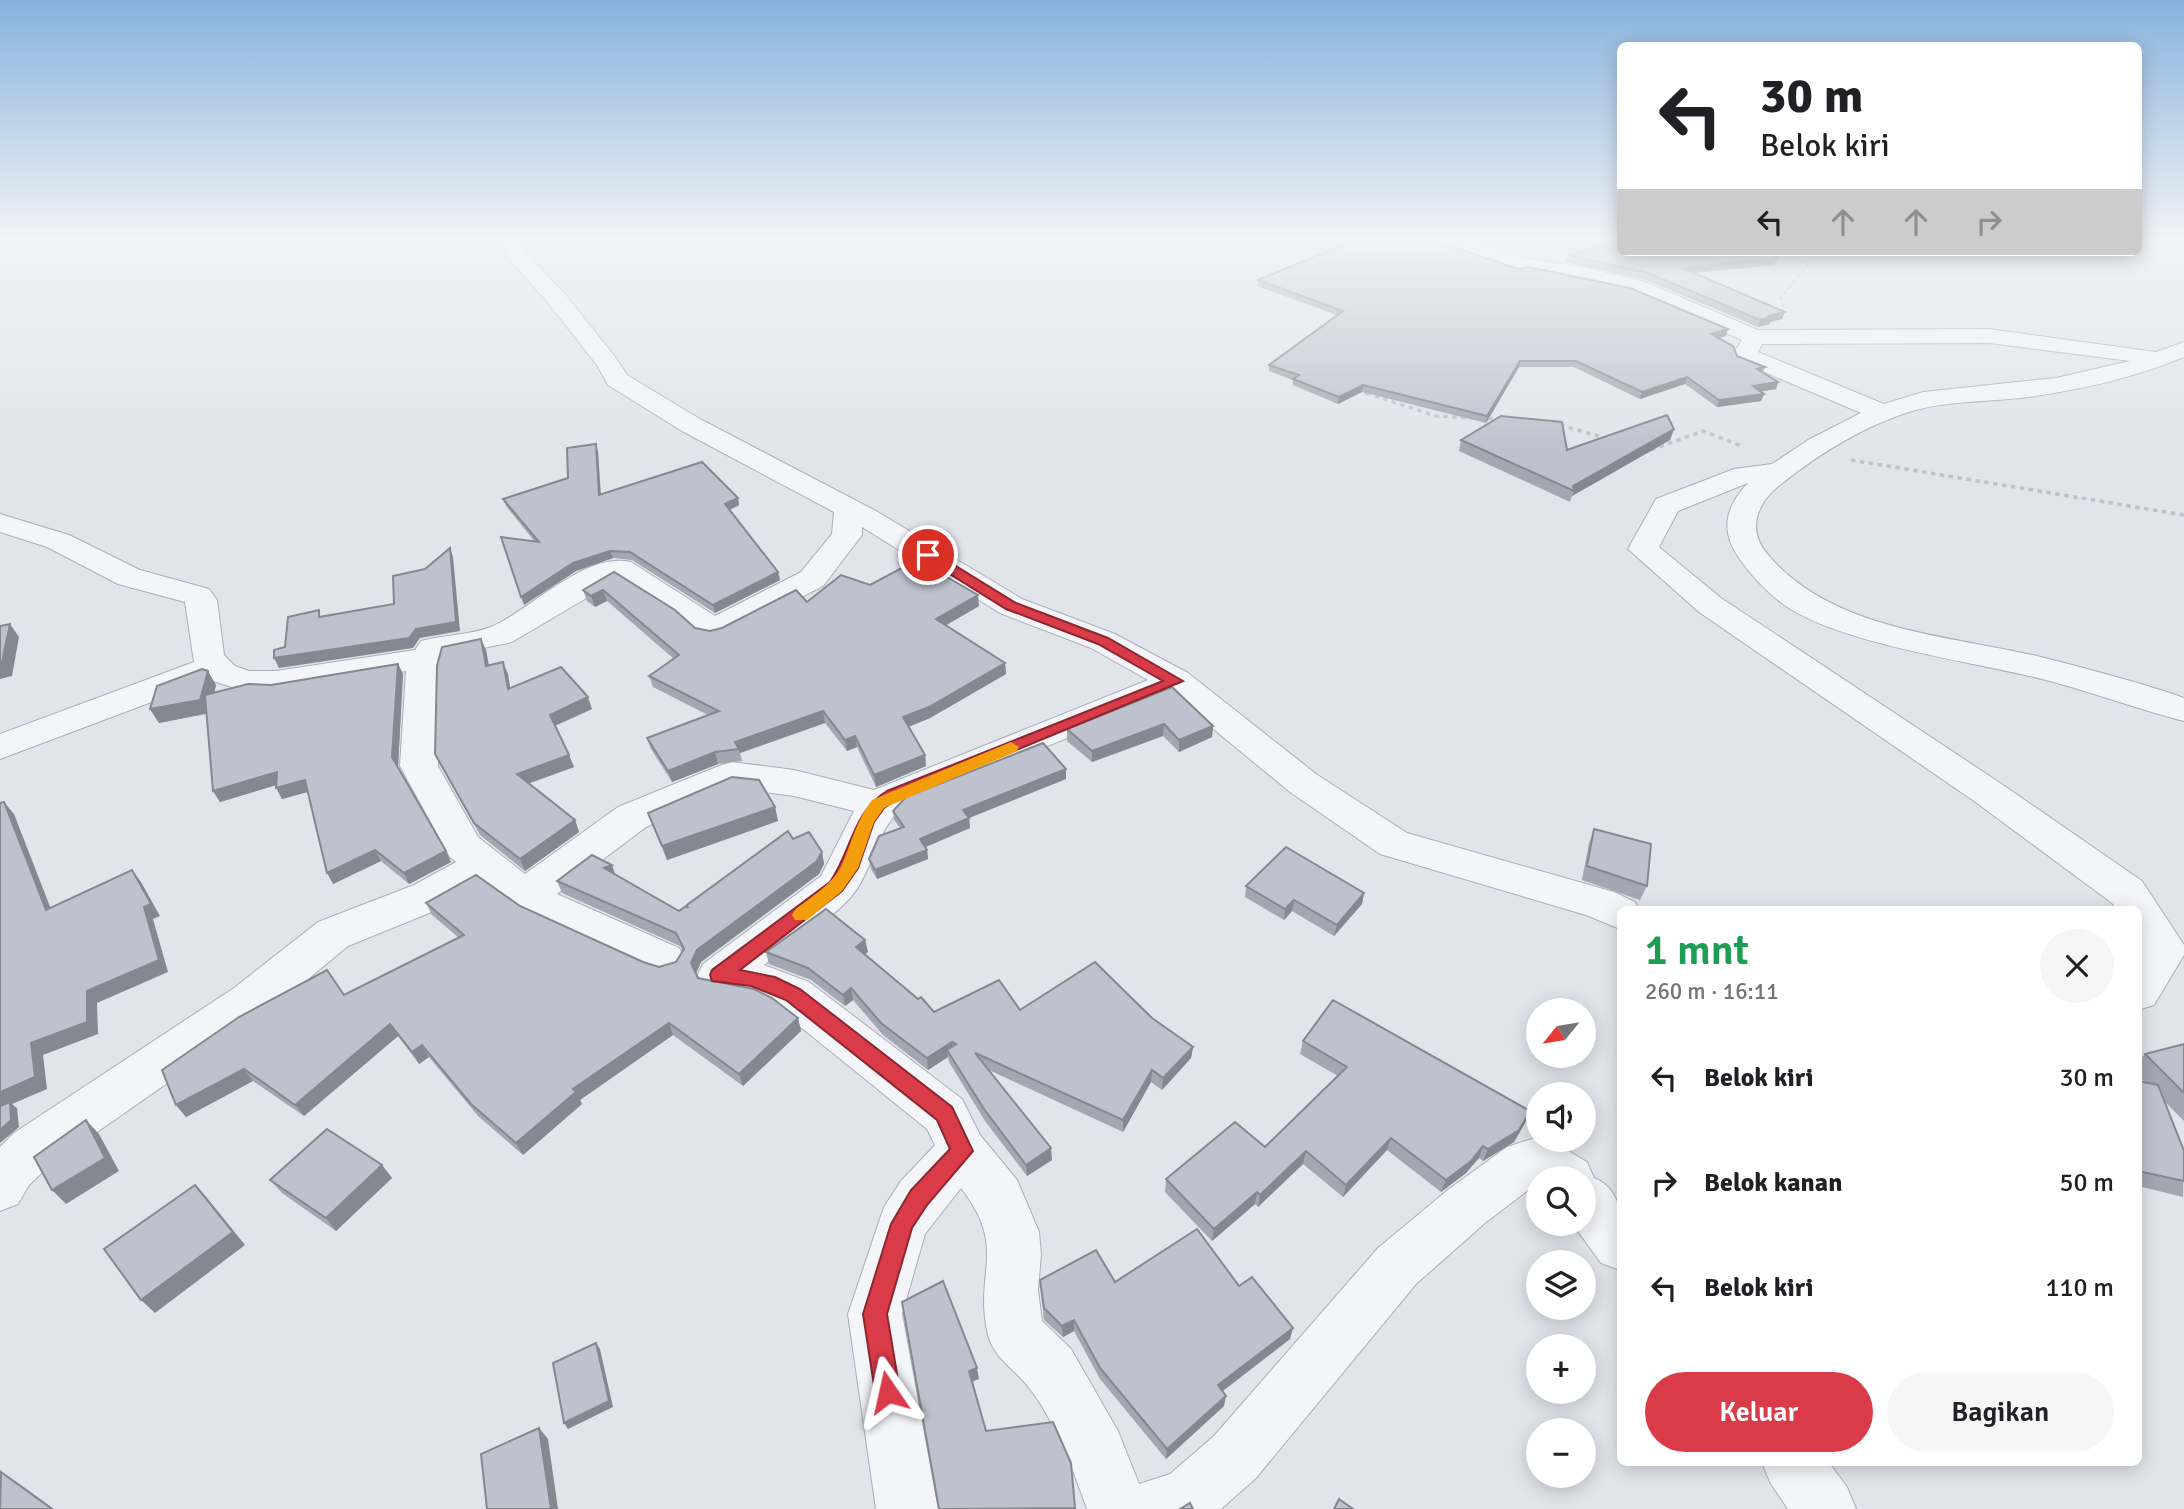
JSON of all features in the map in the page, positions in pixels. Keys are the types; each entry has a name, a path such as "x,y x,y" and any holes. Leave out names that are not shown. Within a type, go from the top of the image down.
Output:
{"street":[{"path":"566,310 608,363 617,380 691,425 849,508 1011,606 1103,641 1175,681 1303,783 1394,844 1599,903 1617,912"},
{"path":"1692,310 1755,337 1884,334 1989,336 2173,353"},
{"path":"1755,337 1744,355 1884,413"},
{"path":"2173,353 2064,386 1923,400 1849,425 1791,463 1750,495 1742,507 1743,541 1771,576 1805,604 1865,627 2129,690 2184,710"},
{"path":"1791,463 1744,475 1666,505 1643,550 1710,605 1987,792 2127,892 2136,906"},
{"path":"664,960 526,895 483,865 464,847 419,766 422,677 426,659 433,648 500,635 596,577 620,569 691,611 712,630 780,598 812,579 847,535 849,508"},
{"path":"0,523 58,541 129,577 198,596 201,600 208,658 212,667 224,674 244,680 294,681 426,659"},
{"path":"0,747 212,667"},
{"path":"1118,1509 1097,1452 1051,1369 1017,1335 1011,1290 1015,1254 1013,1232 999,1197 962,1151 945,1114 793,995 763,981 719,975 836,887 849,868 866,820 878,804 892,795 1175,681"},
{"path":"526,895 632,817 732,775 794,783 878,804"},
{"path":"0,1186 10,1169 32,1149 250,1001 333,934 429,896 483,865"},
{"path":"2142,915 2165,950 2142,986"},
{"path":"907,1509 875,1314 902,1224 919,1198 962,1151"},
{"path":"1154,1509 1187,1499 1235,1457 1397,1266 1467,1206 1525,1163 1540,1159 1555,1166"},
{"path":"1596,1214 1617,1241"},
{"path":"1794,1466 1825,1509"}],"path":[{"path":"1784,310 1789,338"},
{"path":"1365,393 1436,416 1504,419"},
{"path":"1555,425 1614,441"},
{"path":"1647,450 1703,431 1791,463 1906,471 2184,515"}],"building":[{"path":"1684,310 1728,329 1711,334 1733,346 1737,356 1765,367 1757,369 1778,382 1753,386 1764,394 1719,400 1687,377 1642,392 1576,361 1520,361 1487,416 1363,385 1339,397 1293,379 1299,375 1269,365 1343,311"},
{"path":"1737,310 1785,312 1769,316 1772,317 1760,320"},
{"path":"1667,415 1674,429 1573,486 1574,491 1461,440 1501,416 1562,422 1567,450"},
{"path":"596,444 599,495 702,462 738,498 725,504 778,572 713,605 630,552 610,551 573,563 521,597 501,537 539,542 503,499 568,478 567,448"},
{"path":"450,548 456,622 416,629 409,638 274,658 274,650 285,647 288,617 319,610 319,617 394,604 393,576 425,569"},
{"path":"917,560 978,595 936,619 1005,663 929,707 903,717 925,755 874,775 855,736 845,740 823,711 735,742 739,749 715,752 668,771 647,738 719,711 649,676 679,655 603,590 591,596 583,590 614,572 675,610 695,628 710,631 722,628 796,590 807,602 841,575 870,585"},
{"path":"10,624 2,662 0,662 0,626"},
{"path":"481,639 486,666 503,662 508,689 561,667 588,697 550,715 569,755 517,774 575,820 520,859 474,823 435,754 437,666 442,647"},
{"path":"398,664 392,757 446,851 404,873 375,850 327,873 305,780 276,788 277,772 213,791 205,695 248,684 271,685"},
{"path":"202,669 208,671 200,700 150,709 157,686"},
{"path":"1172,687 1213,726 1179,740 1164,724 1092,751 1067,729"},
{"path":"1043,743 1066,769 963,810 969,818 920,839 927,850 875,870 869,859 879,836 904,827 893,811 906,797"},
{"path":"732,777 759,780 775,807 662,846 648,813"},
{"path":"4,802 46,910 132,870 151,904 144,907 159,960 87,991 87,1022 31,1043 35,1077 0,1092 0,803"},
{"path":"1594,829 1651,844 1647,886 1587,866"},
{"path":"788,831 793,839 809,832 822,852 816,862 697,950 691,963 698,978 754,989 772,998 798,1018 739,1074 669,1023 573,1089 576,1092 516,1143 471,1104 422,1045 412,1052 390,1024 295,1105 244,1069 176,1105 162,1070 239,1017 327,970 344,995 464,935 426,903 476,875 520,906 659,967 676,962 684,949 676,933 557,881 592,855 612,865 604,868 679,911 686,906 688,908 687,905"},
{"path":"1286,847 1364,893 1337,925 1294,900 1285,909 1246,886"},
{"path":"826,909 865,940 856,947 918,999 921,997 934,1012 999,980 1020,1010 1095,962 1152,1018 1193,1047 1163,1078 1152,1070 1123,1120 975,1053 1051,1148 1026,1165 984,1109 947,1050 956,1044 952,1042 927,1058 881,1023 851,988 843,995 808,968 766,952"},
{"path":"1333,1000 1526,1109 1526,1118 1519,1130 1488,1149 1483,1146 1471,1161 1446,1180 1391,1138 1346,1185 1306,1151 1260,1195 1257,1192 1214,1229 1166,1179 1235,1122 1265,1147 1347,1067 1303,1041"},
{"path":"2184,1044 2184,1093 2145,1054"},
{"path":"2142,1082 2158,1085 2184,1151 2184,1181 2142,1172"},
{"path":"10,1102 11,1120 0,1130 0,1106"},
{"path":"86,1120 105,1158 52,1190 34,1157"},
{"path":"327,1129 382,1165 326,1218 270,1180"},
{"path":"195,1185 233,1232 141,1300 104,1249"},
{"path":"1197,1229 1239,1286 1252,1277 1293,1328 1218,1385 1226,1396 1167,1449 1100,1368 1074,1320 1062,1326 1044,1308 1040,1280 1096,1250 1115,1282"},
{"path":"943,1281 977,1368 969,1371 986,1431 1053,1422 1071,1463 1075,1508 939,1509 902,1302"},
{"path":"596,1343 609,1401 564,1423 553,1363"},
{"path":"539,1428 551,1509 487,1509 481,1454"},
{"path":"1,1472 52,1509 0,1509"},
{"path":"1339,1499 1353,1509 1334,1509"},
{"path":"1190,1503 1193,1509 1180,1509"}],"slow traffic":[{"path":"801,915 836,887 849,868 866,820 878,804 892,795 1011,747"}],"route":[{"path":"888,1392 875,1314 902,1224 919,1198 962,1151 945,1114 793,995 775,984 751,978 719,975 836,887 849,868 866,820 878,804 892,795 1175,681 1103,641 1011,606 928,555"}]}
